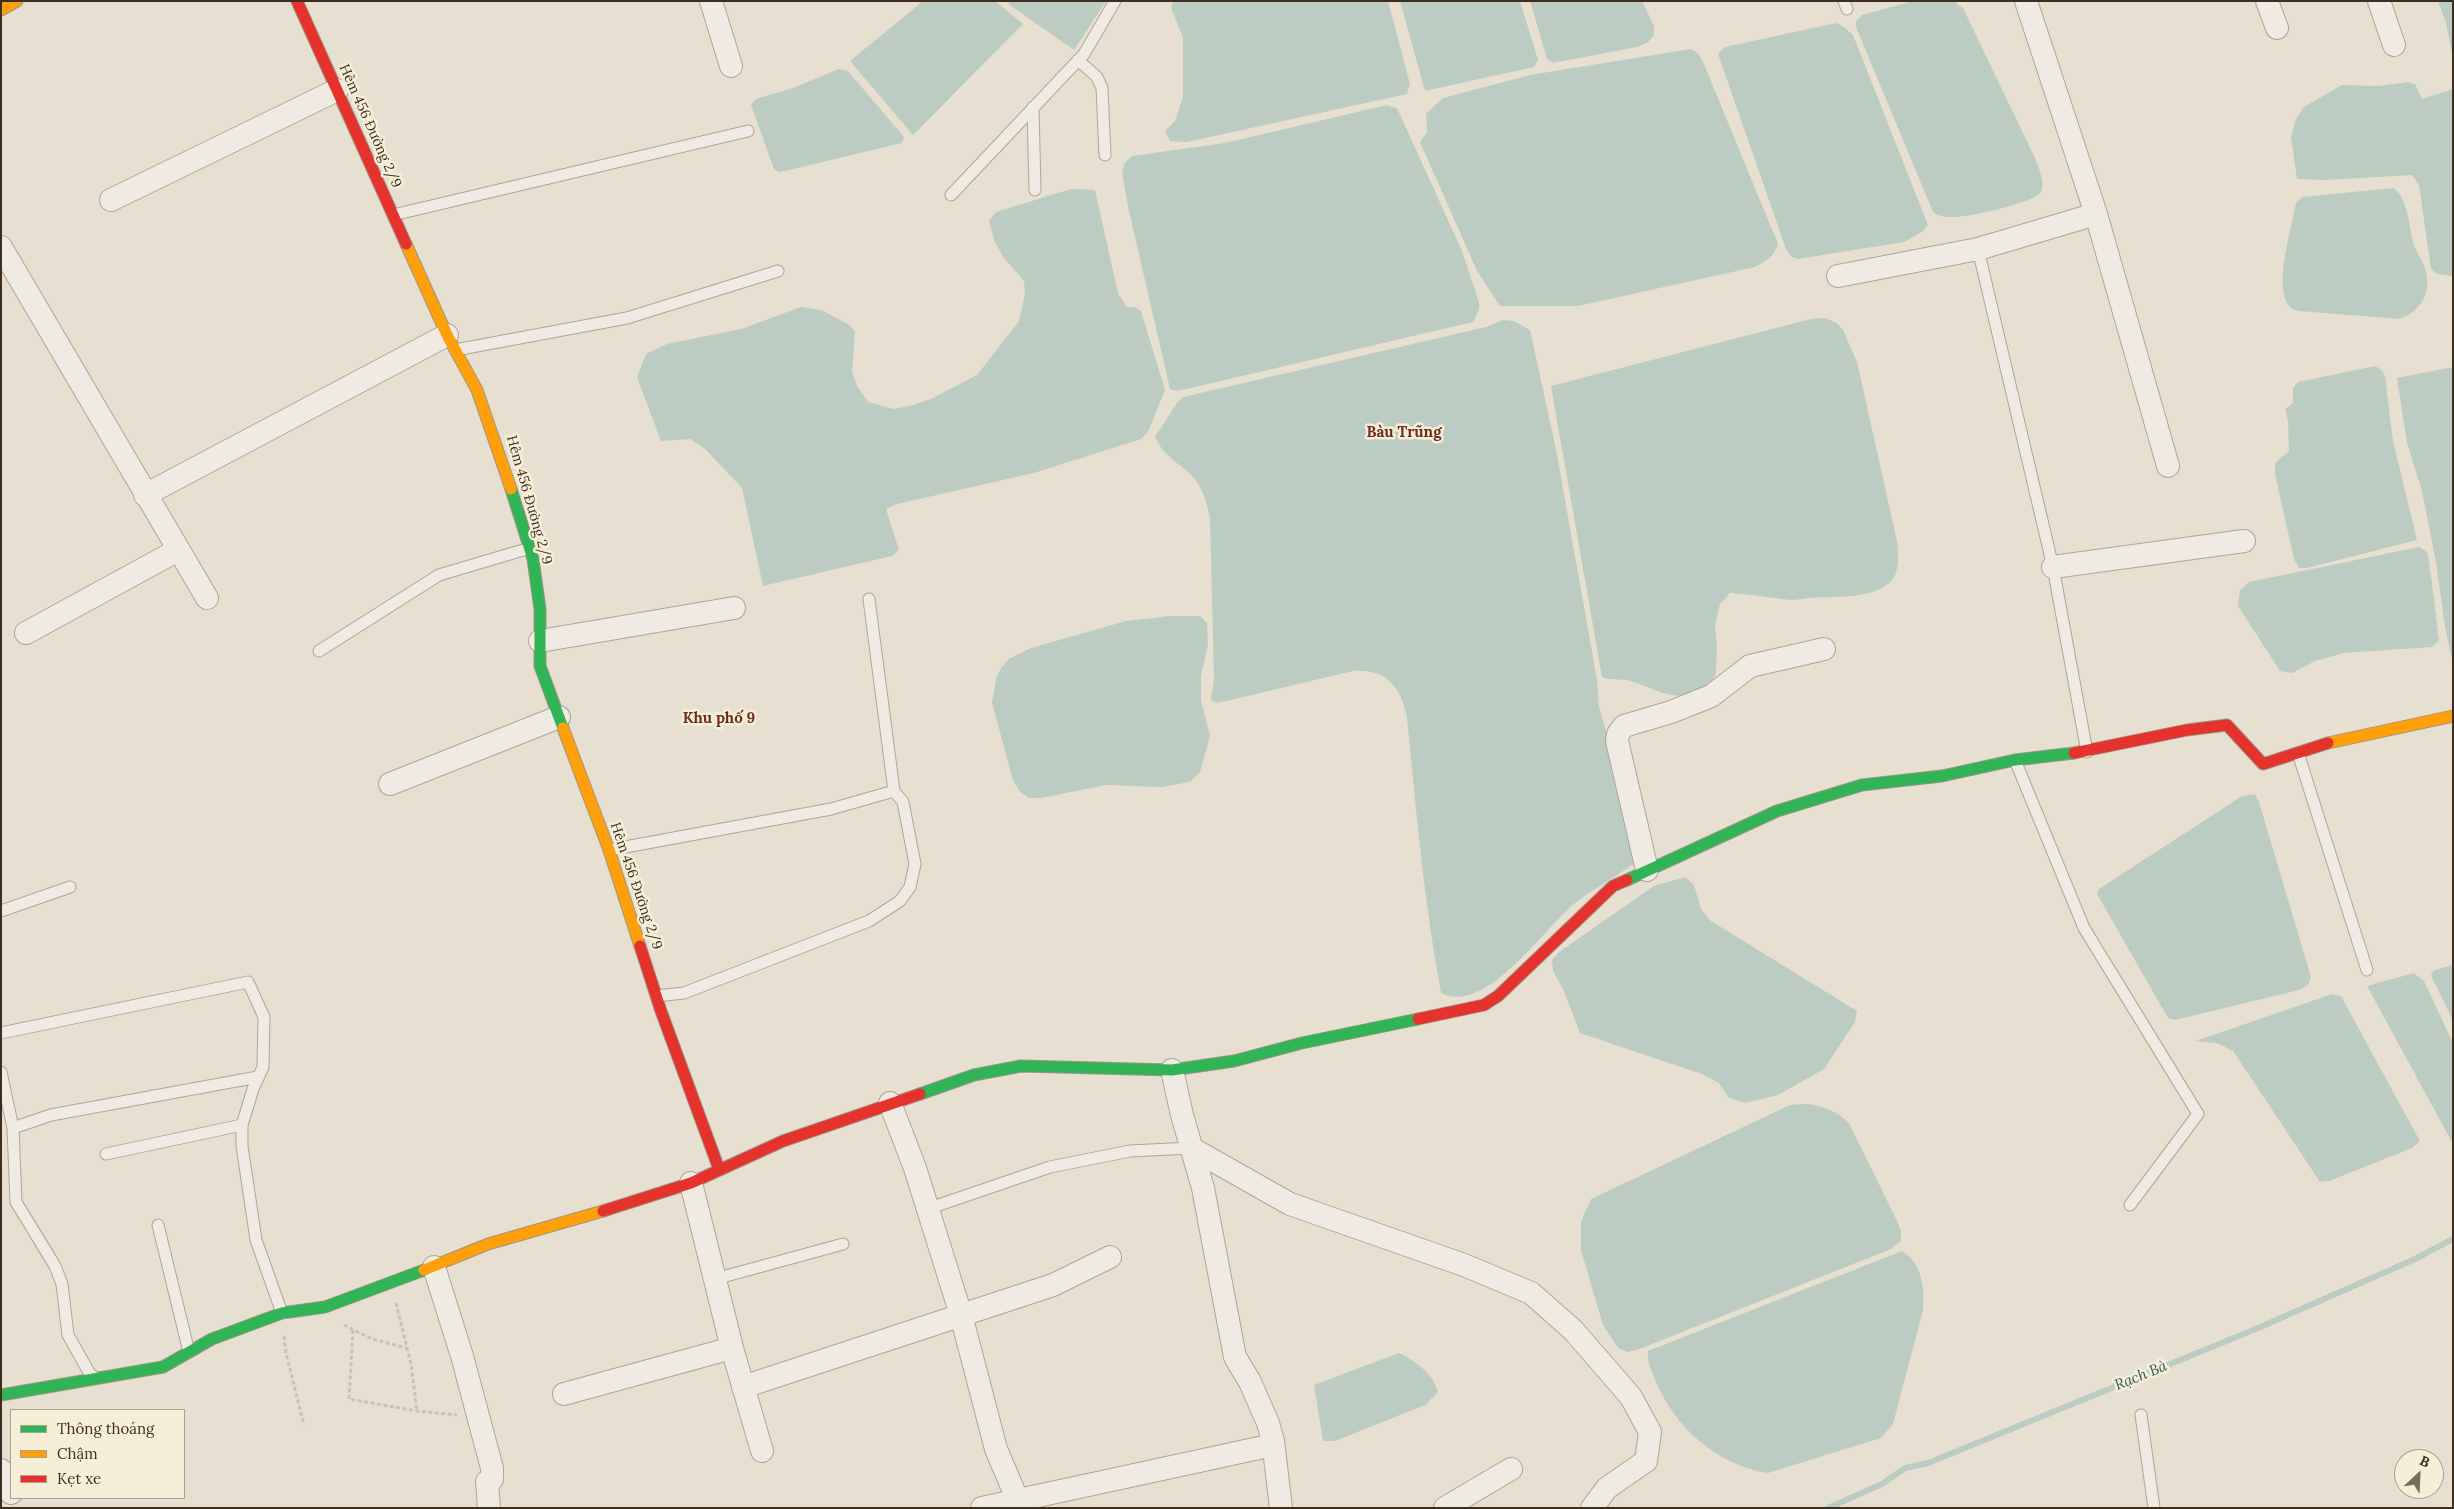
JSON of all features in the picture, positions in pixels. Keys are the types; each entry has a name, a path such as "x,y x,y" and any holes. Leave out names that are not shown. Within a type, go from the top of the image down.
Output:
{"street":[{"path":"1,10 17,1"},
{"name":"Hẻm 456 Đường 2/9","path":"297,1 451,342 477,390 498,443 530,548 540,609 540,666 609,850 656,996 719,1168"},
{"path":"711,1 732,66"},
{"path":"2026,1 2096,214 2168,466"},
{"path":"2267,1 2277,28"},
{"path":"2379,1 2394,45"},
{"path":"111,200 337,90"},
{"path":"1838,276 1978,249 2096,214"},
{"path":"1,247 207,598"},
{"path":"145,495 451,342"},
{"path":"2053,567 2244,541"},
{"path":"26,633 178,550"},
{"path":"540,641 734,608"},
{"path":"1647,870 1617,742 1618,734 1624,726 1671,712 1711,696 1750,666 1824,649"},
{"path":"1,1395 163,1367 212,1339 282,1313 325,1308 391,1281 434,1267 488,1244 554,1227 691,1182 783,1141 890,1103 952,1085 974,1075 1021,1066 1172,1070 1234,1060 1312,1041 1484,1005 1498,996 1522,975 1570,926 1614,886 1777,810 1862,785 1942,776 1977,766 2087,752 2187,730 2227,726 2263,764 2330,742 2453,716"},
{"path":"390,784 558,717"},
{"path":"1172,1070 1203,1188 1235,1357 1261,1404 1274,1446 1281,1508"},
{"path":"890,1103 961,1315 996,1449 1018,1501"},
{"path":"1191,1148 1290,1204 1464,1265 1530,1293 1573,1330 1630,1397 1650,1432 1646,1461 1607,1488 1592,1508"},
{"path":"691,1182 732,1348 762,1452"},
{"path":"743,1387 1053,1285 1110,1257"},
{"path":"434,1267 479,1417 492,1468 492,1478 487,1482 490,1508"},
{"path":"564,1394 732,1348"},
{"path":"982,1508 1274,1446"},
{"path":"1445,1508 1511,1469"},
{"path":"1,1470 10,1492"}],"lane":[{"path":"951,195 1084,54 1115,1"},
{"path":"1078,60 1097,76 1102,88 1105,155"},
{"path":"1033,107 1034,190"},
{"path":"393,215 748,131"},
{"path":"1978,249 2053,567 2087,752"},
{"path":"451,342 627,318 778,271"},
{"path":"320,651 439,575 530,548"},
{"path":"656,996 684,993 869,921 900,901 910,887 915,864 903,802 894,791 869,598"},
{"path":"2298,753 2367,970"},
{"path":"2015,760 2084,928 2198,1114 2130,1205"},
{"path":"609,850 832,809 894,791"},
{"path":"1,910 70,887"},
{"path":"1,1033 248,982 264,1017 263,1067 242,1125 242,1146 256,1240 282,1313"},
{"path":"1,1072 12,1128 16,1202 55,1266 62,1284 68,1335 90,1374 97,1379"},
{"path":"12,1128 51,1115 258,1077"},
{"path":"106,1154 242,1125"},
{"path":"927,1209 1050,1168 1130,1151 1191,1148"},
{"path":"158,1225 189,1353"},
{"path":"715,1279 843,1244"},
{"path":"2141,1415 2154,1508"}],"path":[{"path":"391,1281 407,1348 418,1411"},
{"path":"325,1308 345,1326 353,1330 372,1339 407,1348"},
{"path":"282,1313 286,1353 304,1425"},
{"path":"353,1330 349,1400 418,1411 479,1417"}],"shaded area":[{"path":"923,1 995,1 1023,24 913,135 850,61"},
{"path":"1010,1 1106,1 1074,50 1008,4"},
{"path":"1173,1 1388,1 1410,84 1407,94 1187,142 1170,141 1165,131 1175,121 1183,97 1183,37 1171,8"},
{"path":"1400,1 1520,1 1538,60 1534,67 1425,91"},
{"path":"1530,1 1642,1 1654,26 1654,35 1648,42 1637,47 1553,63 1547,59"},
{"path":"1913,1 1953,1 1963,8 2035,158 2043,184 2041,192 2036,196 1999,209 1959,217 1946,217 1933,212 1856,27 1856,21 1862,15"},
{"path":"2438,1 2453,1 2453,58 2446,23"},
{"path":"1836,23 1853,35 1928,225 1922,232 1904,242 1798,259 1792,257 1786,249 1718,54 1725,47"},
{"path":"1691,49 1698,53 1703,62 1778,244 1772,255 1755,267 1578,306 1500,306 1477,271 1420,142 1427,132 1426,114 1443,98 1530,75"},
{"path":"839,69 848,71 904,137 902,143 785,171 779,172 774,169 751,105 756,99 793,88"},
{"path":"2408,82 2415,84 2422,99 2453,89 2453,276 2437,274 2431,269 2419,185 2412,175 2325,180 2297,179 2291,137 2296,119 2304,107 2342,85 2379,86"},
{"path":"1387,105 1397,108 1462,251 1479,302 1479,309 1473,322 1178,391 1170,389 1129,211 1122,172 1125,163 1132,156 1225,143"},
{"path":"2394,188 2399,193 2405,206 2414,245 2426,272 2427,289 2415,310 2399,319 2299,311 2291,308 2285,297 2283,271 2296,203 2302,197"},
{"path":"1071,189 1095,190 1118,293 1127,307 1134,307 1141,311 1165,390 1149,430 1141,439 1034,473 897,504 886,509 899,550 892,556 763,586 742,488 705,449 690,439 661,441 637,377 646,354 667,344 741,329 801,307 821,310 850,325 855,332 852,372 857,386 868,402 893,409 931,399 977,375 1019,321 1025,295 1024,281 1003,257 995,242 989,221 996,212"},
{"path":"1825,318 1837,323 1843,330 1857,362 1897,541 1898,565 1893,579 1886,586 1876,591 1855,596 1792,600 1730,593 1720,604 1715,626 1717,646 1716,673 1711,686 1698,691 1671,695 1629,681 1602,677 1551,386 1811,319"},
{"path":"1503,320 1514,321 1530,330 1556,449 1597,680 1599,707 1629,811 1635,863 1574,904 1495,982 1476,992 1458,997 1441,993 1425,890 1407,717 1396,688 1375,673 1353,671 1218,703 1211,700 1214,679 1209,513 1204,496 1196,481 1161,448 1155,436 1183,397 1486,327"},
{"path":"2375,366 2382,370 2385,376 2393,441 2417,540 2307,568 2299,568 2294,559 2275,474 2275,463 2289,451 2288,421 2285,409 2293,403 2293,388 2298,382"},
{"path":"2453,367 2453,664 2445,627 2436,562 2422,491 2407,443 2397,378"},
{"path":"2419,547 2427,552 2429,560 2439,640 2432,647 2344,653 2315,661 2292,673 2280,671 2238,606 2240,590 2249,582"},
{"path":"1170,616 1200,616 1207,623 1208,645 1201,676 1201,700 1210,736 1200,772 1190,782 1162,787 1106,785 1041,798 1029,798 1020,792 1013,780 992,703 996,678 1001,668 1009,659 1031,648 1126,621"},
{"path":"2255,794 2311,977 2308,985 2299,990 2175,1020 2168,1018 2097,894 2099,889 2242,796"},
{"path":"1685,877 1694,885 1701,909 1711,921 1857,1011 1855,1022 1824,1069 1778,1095 1745,1103 1729,1098 1719,1083 1702,1074 1580,1033 1563,989 1553,971 1552,960 1559,952 1654,886"},
{"path":"2453,965 2453,1021 2431,975 2434,970"},
{"path":"2414,973 2424,981 2453,1043 2453,1144 2367,986"},
{"path":"2332,994 2341,996 2420,1141 2412,1148 2329,1181 2320,1182 2233,1051 2217,1043 2196,1041"},
{"path":"1805,1104 1829,1109 1849,1123 1897,1221 1901,1231 1901,1241 1891,1249 1637,1350 1628,1352 1618,1348 1603,1325 1581,1250 1581,1222 1591,1199 1790,1105"},
{"path":"1902,1251 1914,1262 1921,1277 1923,1285 1923,1310 1893,1424 1881,1438 1768,1473 1749,1469 1731,1462 1714,1452 1685,1427 1672,1411 1651,1371 1648,1351"},
{"path":"1399,1353 1428,1374 1438,1392 1425,1405 1335,1441 1323,1441 1314,1385"}],"waterway":[{"name":"Rạch Bà","path":"1828,1508 1882,1484 1905,1468 1928,1463 2251,1331 2413,1260 2453,1239"}],"traffic: fast":[{"path":"511,489 533,559 540,609 540,666 563,728"},
{"path":"1627,880 1777,811 1862,785 1942,776 2015,760 2074,753"},
{"path":"920,1094 974,1075 1021,1066 1172,1070 1234,1061 1302,1043 1418,1019"},
{"path":"1,1395 163,1367 212,1339 282,1313 325,1307 424,1270"}],"traffic: slow":[{"path":"1,10 17,1"},
{"path":"406,244 447,335 477,390 511,489"},
{"path":"2328,743 2453,716"},
{"path":"563,728 609,850 640,946"},
{"path":"424,1270 488,1244 603,1211"}],"traffic: jam":[{"path":"297,1 406,244"},
{"path":"2074,753 2187,730 2227,725 2263,764 2328,743"},
{"path":"1418,1019 1484,1005 1498,996 1613,886 1627,880"},
{"path":"640,946 661,1011 719,1169"},
{"path":"603,1211 691,1183 783,1141 920,1094"}],"district":[{"name":"Bàu Trũng","path":"1404,433"},
{"name":"Khu phố 9","path":"719,719"}]}
